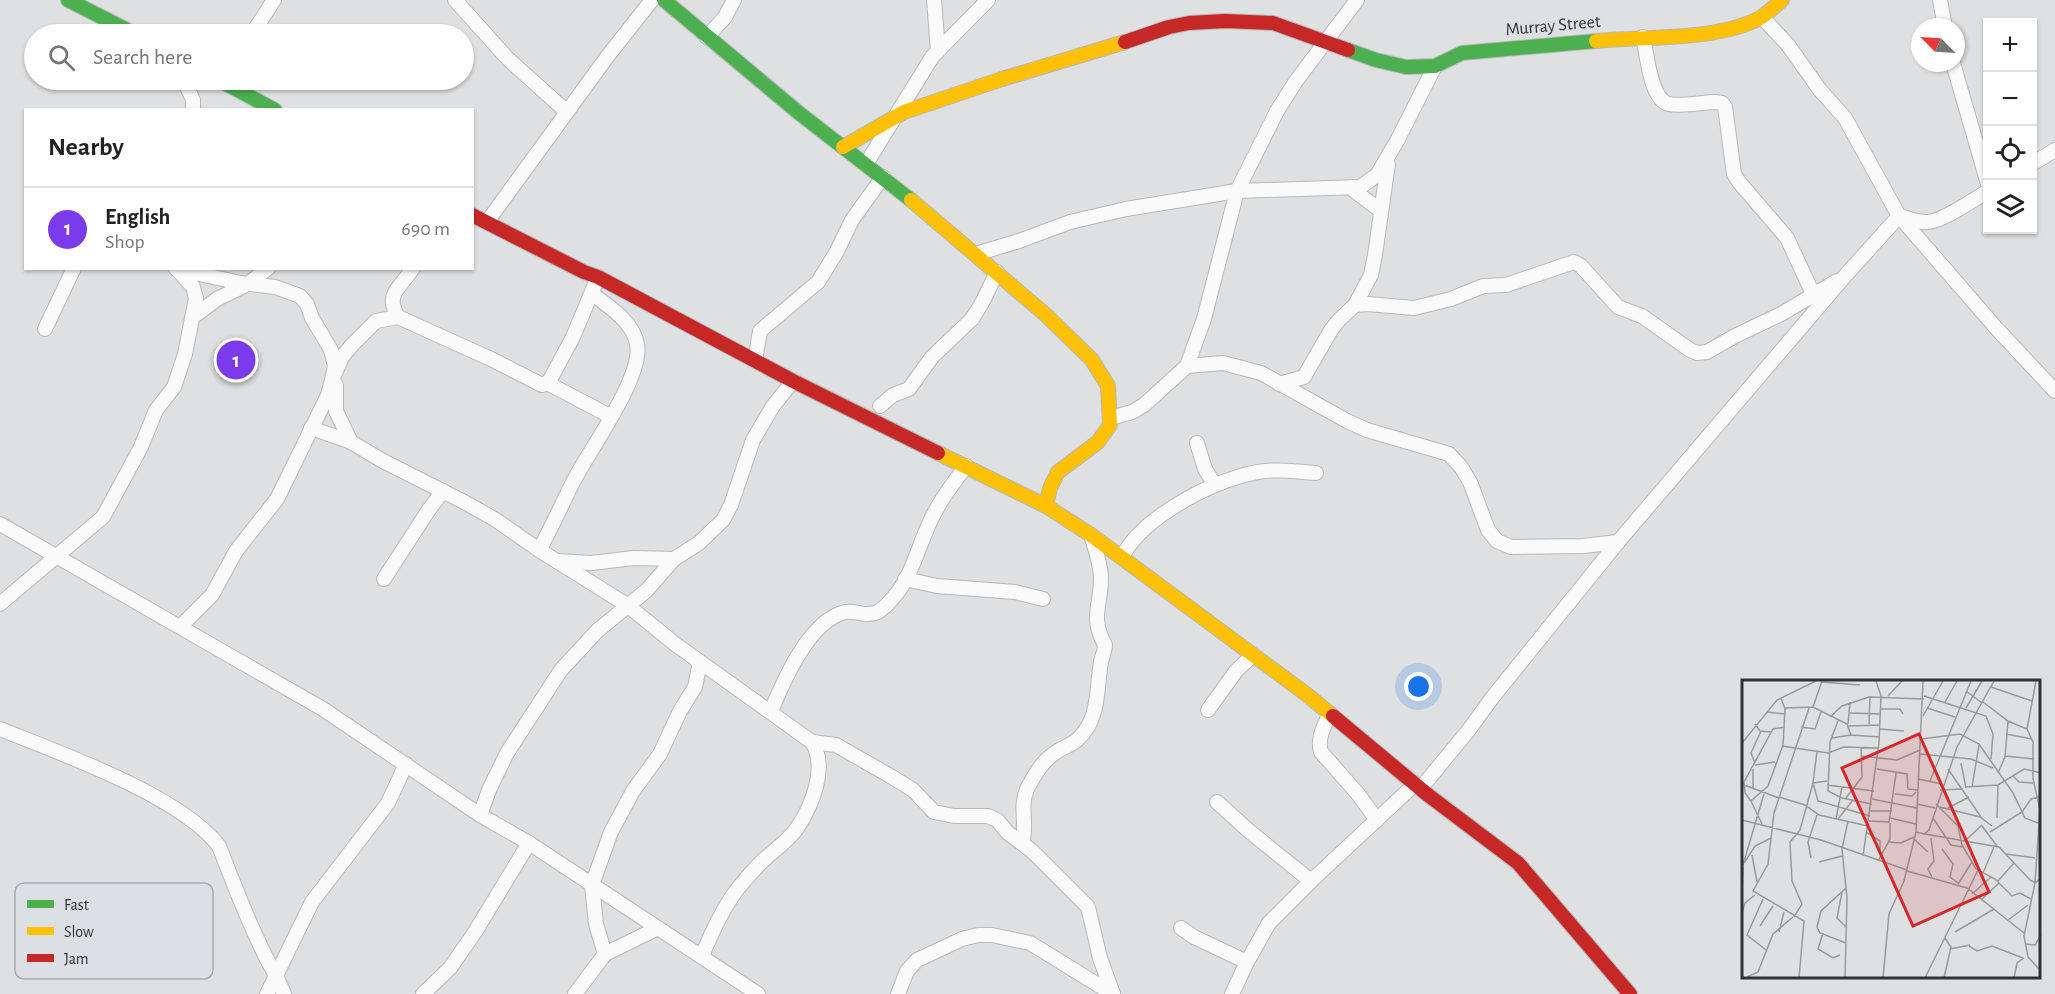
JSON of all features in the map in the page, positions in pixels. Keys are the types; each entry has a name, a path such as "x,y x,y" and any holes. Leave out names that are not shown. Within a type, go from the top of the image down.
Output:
{"street":[{"path":"68,0 115,24"},
{"path":"258,24 274,0"},
{"path":"454,0 508,59 567,112"},
{"path":"487,222 607,57 652,0"},
{"path":"664,0 799,113 883,177 976,254 1046,315 1092,360 1108,386 1111,418 1106,432 1098,442 1058,472 1050,488 1046,506"},
{"path":"707,38 725,17 734,0"},
{"path":"934,0 938,51"},
{"path":"866,164 926,64 988,0"},
{"path":"1111,418 1132,412 1144,405 1187,366 1204,319 1237,191 1277,111 1296,81 1357,0"},
{"name":"Murray Street","path":"843,147 895,116 982,86 1169,27 1189,23 1265,22 1286,27 1376,60 1406,67 1435,66 1462,53 1715,33 1736,28 1762,17 1782,0"},
{"path":"1940,0 1943,18"},
{"path":"1762,17 1788,45 1820,90 1845,118 1899,216 1997,329 2055,391"},
{"path":"1643,37 1654,88 1661,100 1670,105 1716,102 1725,107 1734,174 1787,238 1813,294"},
{"path":"976,254 1070,222 1126,210 1237,191 1352,189 1367,184 1377,176 1390,154 1435,66"},
{"path":"1956,72 1987,180"},
{"path":"188,90 193,100 193,108"},
{"path":"242,90 272,108"},
{"path":"2037,161 2055,150"},
{"path":"1297,394 1302,378 1332,330 1363,293 1374,266 1390,154"},
{"path":"755,361 760,331 818,282 836,253 852,220 883,177"},
{"path":"1352,189 1381,211"},
{"path":"1899,216 1930,222 1957,210 1983,194"},
{"path":"474,216 598,277 793,381 1046,506 1091,535 1306,694 1418,786 1518,863 1630,994"},
{"path":"1232,994 1269,923 1377,820 1418,786 1468,731 1618,542 1844,277 1899,216"},
{"path":"1355,305 1414,308 1451,299 1483,286 1506,285 1574,262 1581,266 1618,308 1642,316 1697,353 1707,352 1781,314 1844,277"},
{"path":"45,329 73,270"},
{"path":"0,604 104,517 118,492 141,447 156,410 175,384 194,316 194,290 177,270"},
{"path":"181,270 284,289 303,300 331,350 335,366 328,395 278,499 236,551 212,595 181,626"},
{"path":"194,316 217,299 248,284 266,270"},
{"path":"412,270 392,299 391,306 398,317 491,358 536,384 542,385 548,383 573,337 598,277"},
{"path":"880,406 893,395 909,389 937,351 972,319 997,272"},
{"path":"539,550 571,484 632,375 638,351 637,343 621,316 592,294"},
{"path":"332,380 342,357 376,321 398,317"},
{"path":"1187,366 1224,363 1261,373 1367,430 1449,454 1461,467 1470,482 1488,530 1497,541 1511,547 1583,546 1618,542"},
{"path":"1279,384 1302,378"},
{"path":"332,380 336,385 336,411 351,442"},
{"path":"480,815 507,753 561,670 597,631 653,584 674,559 699,543 723,520 731,505 753,440 773,406 793,381"},
{"path":"548,383 610,416"},
{"path":"311,428 351,442 496,520 627,605 699,662 812,742 818,754 818,777 801,820 791,836 757,866 735,893 711,933 702,956"},
{"path":"1197,443 1205,469 1215,485"},
{"path":"771,711 792,667 820,626 846,612 875,614 896,595 938,507 966,466"},
{"path":"1122,557 1134,540 1164,514 1215,485 1264,471 1316,473"},
{"path":"384,579 428,511 444,491"},
{"path":"0,524 323,709 480,815 529,843 755,993"},
{"path":"1022,843 1024,836 1023,804 1031,783 1046,761 1055,752 1076,742 1094,718 1105,645 1097,621 1100,568 1091,535"},
{"path":"557,561 591,563 634,558 674,559"},
{"path":"905,579 938,586 1016,592 1043,599"},
{"path":"1208,710 1236,671 1253,656"},
{"path":"605,954 596,924 592,885 611,831 633,791 660,754 680,711 695,687 699,662"},
{"path":"1329,715 1319,744 1321,752 1358,794 1377,820"},
{"path":"0,729 137,788 190,819 212,838 219,846 257,939 284,994"},
{"path":"812,742 836,746 884,772 906,785 934,812 945,815 994,818 1073,890 1088,908 1100,958 1113,994"},
{"path":"267,994 312,902 387,803 406,764"},
{"path":"1217,802 1311,881"},
{"path":"423,994 450,968 475,932 529,843"},
{"path":"575,994 605,954 658,928"},
{"path":"1181,928 1191,936 1247,962"},
{"path":"898,994 907,970 917,960 962,939 978,935 992,935 1030,943 1113,994"}],"traffic: fast":[{"path":"68,0 115,24"},
{"path":"664,0 799,113 911,200"},
{"path":"1348,50 1406,67 1435,66 1462,53 1596,41"},
{"path":"238,90 271,108"}],"traffic: slow":[{"path":"1596,41 1723,31 1760,18 1782,0"},
{"path":"843,147 904,112 1002,79 1125,42"},
{"path":"911,200 1046,315 1092,360 1108,386 1110,425 1098,442 1058,472 1050,488 1046,506"},
{"path":"938,453 1046,506 1091,535 1333,716"}],"traffic: jam":[{"path":"1125,42 1169,27 1189,23 1225,21 1273,23 1348,50"},
{"path":"474,216 598,277 793,381 938,453"},
{"path":"1333,716 1428,795 1518,863 1630,994"}],"place":[{"name":"English","path":"236,360"}]}
